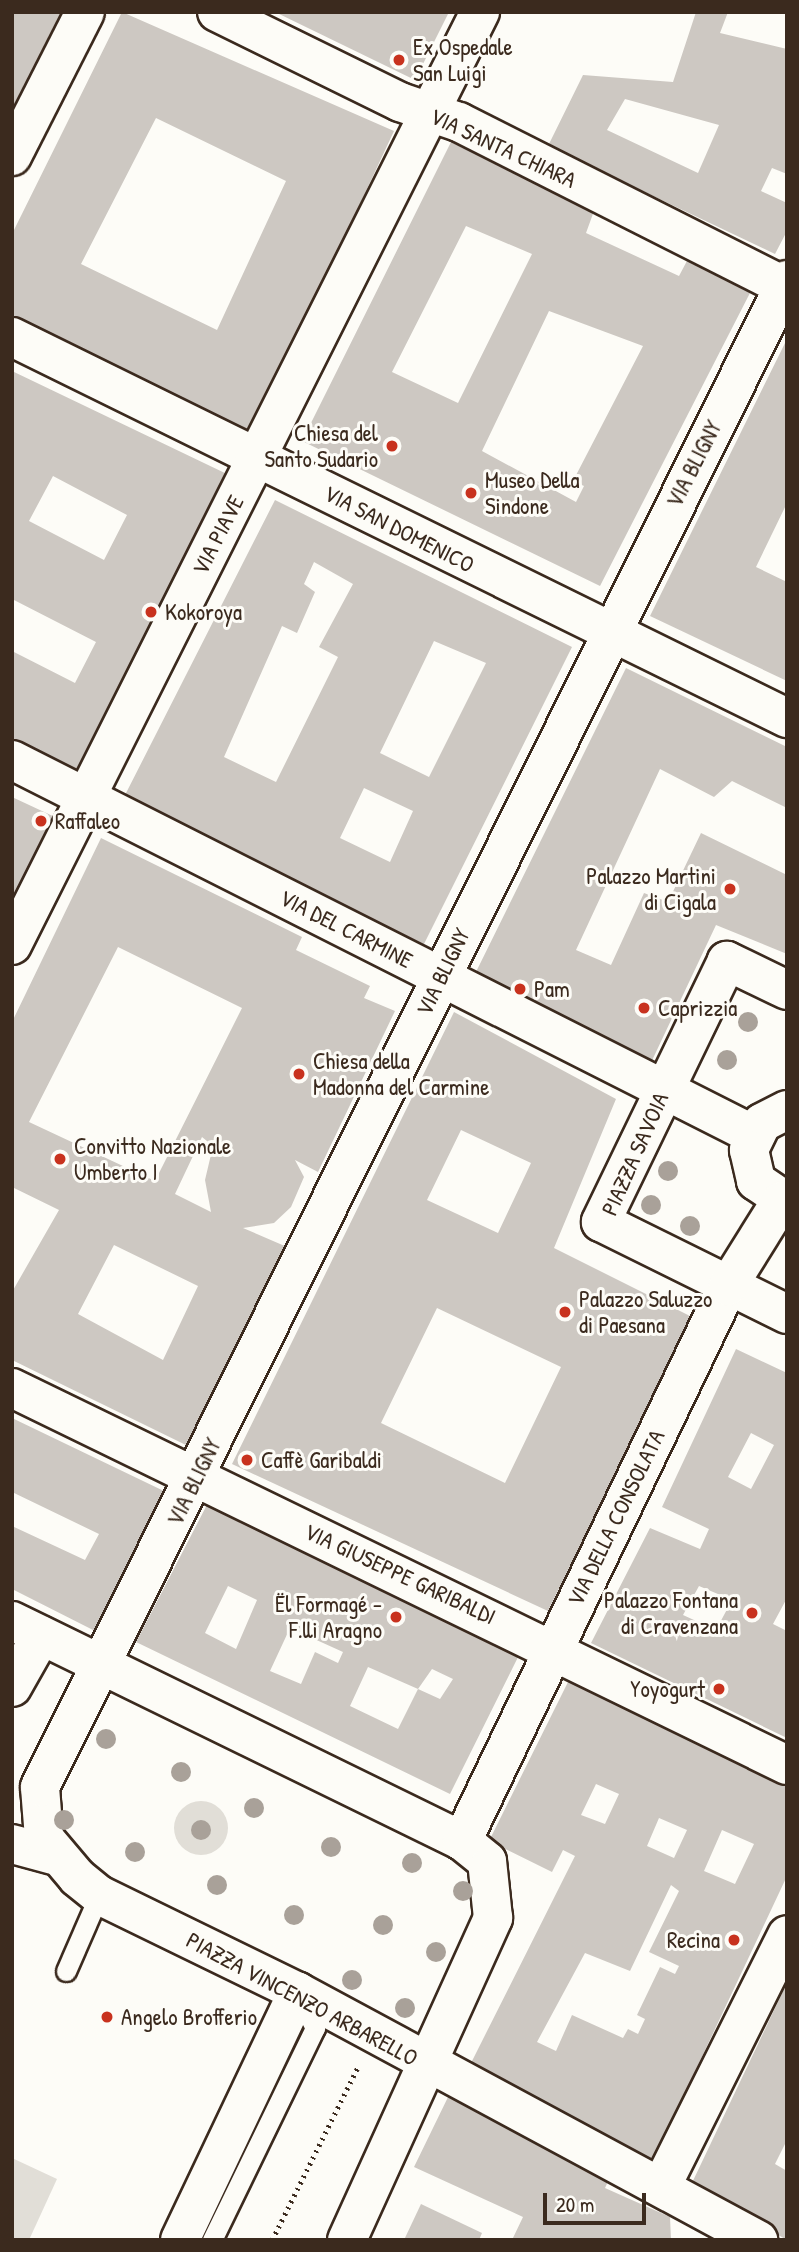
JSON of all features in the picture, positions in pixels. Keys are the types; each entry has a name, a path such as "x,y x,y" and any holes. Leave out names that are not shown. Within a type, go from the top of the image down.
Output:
{"street":[{"path":"12,156 85,12"},
{"name":"VIA SANTA CHIARA","path":"217,12 786,285"},
{"name":"VIA PIAVE","path":"12,945 480,12"},
{"name":"VIA BLIGNY","path":"103,1667 443,975 607,634 786,285"},
{"name":"VIA SAN DOMENICO","path":"12,337 607,634 787,718"},
{"name":"VIA DEL CARMINE","path":"12,760 443,975 754,1135"},
{"name":"PIAZZA SAVOIA","path":"787,990 727,961 663,1088 601,1222 787,1314"},
{"path":"784,1202 762,1187 750,1166 754,1135 787,1110"},
{"name":"VIA DELLA CONSOLATA","path":"462,1841 552,1647 728,1286 784,1202"},
{"name":"VIA GIUSEPPE GARIBALDI","path":"12,1388 552,1647 787,1765"},
{"name":"PIAZZA VINCENZO ARBARELLO","path":"12,1687 27,1628 462,1841 487,1861 493,1918 430,2065 298,1992 99,1895 53,1855 12,1844"},
{"name":"PIAZZA VINCENZO ARBARELLO","path":"53,1855 40,1819 40,1787 103,1667"},
{"path":"663,2183 787,1935"},
{"path":"180,2240 298,1992"},
{"path":"347,2240 430,2065 663,2183 758,2240"}],"lane":[{"path":"66,1971 99,1895"},
{"path":"212,2240 315,2028 298,1992"},
{"path":"327,2240 409,2072 430,2065"}],"path":[{"path":"272,2240 366,2052"}],"shaded area":[{"path":"201,1801 220,1809 228,1828 220,1847 201,1855 182,1847 174,1828 182,1809"},
{"path":"12,2158 57,2179 29,2240 12,2240"}],"building":[{"path":"12,12 66,12 12,121"},
{"path":"122,12 394,131 252,435 12,318 12,234","holes":["156,118 286,181 217,330 81,264"]},
{"name":"Ex Ospedale San Luigi","path":"275,12 449,12 415,80"},
{"path":"696,12 728,12 720,33 787,49 787,174 772,168 761,191 787,203 787,231 775,254 548,146 583,75 673,82","holes":["625,99 719,125 698,173 607,130"]},
{"path":"451,142 594,211 586,233 679,276 688,259 751,291 600,586 302,441","holes":["466,226 532,254 458,403 392,372","549,311 643,346 573,481 584,486 576,502 482,451"]},
{"path":"787,339 787,503 756,567 787,582 787,681 650,616"},
{"path":"12,371 229,475 80,776 12,742 12,651 75,683 96,642 12,599","holes":["53,476 127,515 104,560 29,521"]},
{"path":"275,500 572,647 424,944 123,799","holes":["314,562 353,584 319,647 338,657 276,782 224,757 282,626 297,633 315,592 304,584","434,641 486,663 429,777 380,753","364,788 413,811 390,862 340,838"]},
{"path":"626,668 787,747 787,808 732,781 714,797 660,769 576,950 611,965 644,893 668,902 701,833 787,875 787,954 716,925 648,1069 473,978"},
{"path":"12,797 57,818 12,910"},
{"name":"Convitto Nazionale Umberto I","path":"101,838 302,937 296,950 370,986 364,998 395,1011 318,1172 295,1160 304,1177 291,1207 274,1223 243,1228 294,1250 192,1448 12,1360 12,1292 59,1210 12,1187 12,1022","holes":["118,947 242,1008 155,1181 29,1122","202,1137 213,1146 205,1180 211,1212 175,1194","114,1245 198,1286 163,1360 78,1314"]},
{"name":"Palazzo Saluzzo di Paesana","path":"454,1012 616,1099 554,1248 692,1317 548,1611 232,1464","holes":["461,1130 531,1163 498,1233 427,1200","437,1308 561,1367 505,1483 381,1423"]},
{"path":"736,1349 787,1373 787,1598 773,1624 787,1631 787,1738 591,1643 650,1528 700,1549 709,1529 662,1507","holes":["751,1433 774,1445 751,1489 728,1477","699,1586 732,1600 716,1630 683,1615"]},
{"path":"12,1418 168,1493 97,1632 12,1589 12,1526 85,1560 99,1534 12,1492"},
{"path":"211,1497 526,1641 450,1794 136,1642","holes":["228,1586 257,1600 236,1649 205,1633","290,1628 343,1652 338,1663 315,1652 301,1684 270,1671","368,1667 418,1689 398,1729 350,1706","432,1669 453,1679 440,1699 418,1689"]},
{"path":"569,1680 787,1787 787,1876 651,2165 465,2075 575,1856 563,1850 552,1872 489,1841","holes":["596,1784 619,1794 605,1824 581,1815","659,1818 687,1830 674,1858 647,1846","722,1830 754,1844 735,1884 704,1871","671,1885 679,1891 649,1952 679,1966 675,1974 660,1967 637,2015 645,2019 638,2034 628,2029 623,2038 572,2015 556,2051 537,2042 585,1953 630,1971"]},
{"path":"787,1983 787,2140 775,2164 787,2171 787,2240 691,2185"},
{"path":"450,2093 612,2173 605,2188 670,2217 671,2240 512,2240 523,2217 414,2167"},
{"path":"421,2204 482,2233 479,2240 404,2240"}],"place":[{"name":"Ex Ospedale San Luigi","path":"399,60"},
{"name":"Chiesa del Santo Sudario","path":"392,446"},
{"name":"Museo Della Sindone","path":"471,493"},
{"name":"Kokoroya","path":"151,612"},
{"name":"Raffaleo","path":"41,821"},
{"name":"Palazzo Martini di Cigala","path":"730,889"},
{"name":"Pam","path":"520,989"},
{"name":"Caprizzia","path":"644,1008"},
{"name":"Chiesa della Madonna del Carmine","path":"299,1074"},
{"name":"Convitto Nazionale Umberto I","path":"60,1159"},
{"name":"Palazzo Saluzzo di Paesana","path":"565,1312"},
{"name":"Caffè Garibaldi","path":"247,1460"},
{"name":"Palazzo Fontana di Cravenzana","path":"752,1613"},
{"name":"Ël Formagé - F.lli Aragno","path":"396,1617"},
{"name":"Yoyogurt","path":"719,1689"},
{"name":"Recina","path":"734,1940"},
{"name":"Angelo Brofferio","path":"107,2017"}]}
